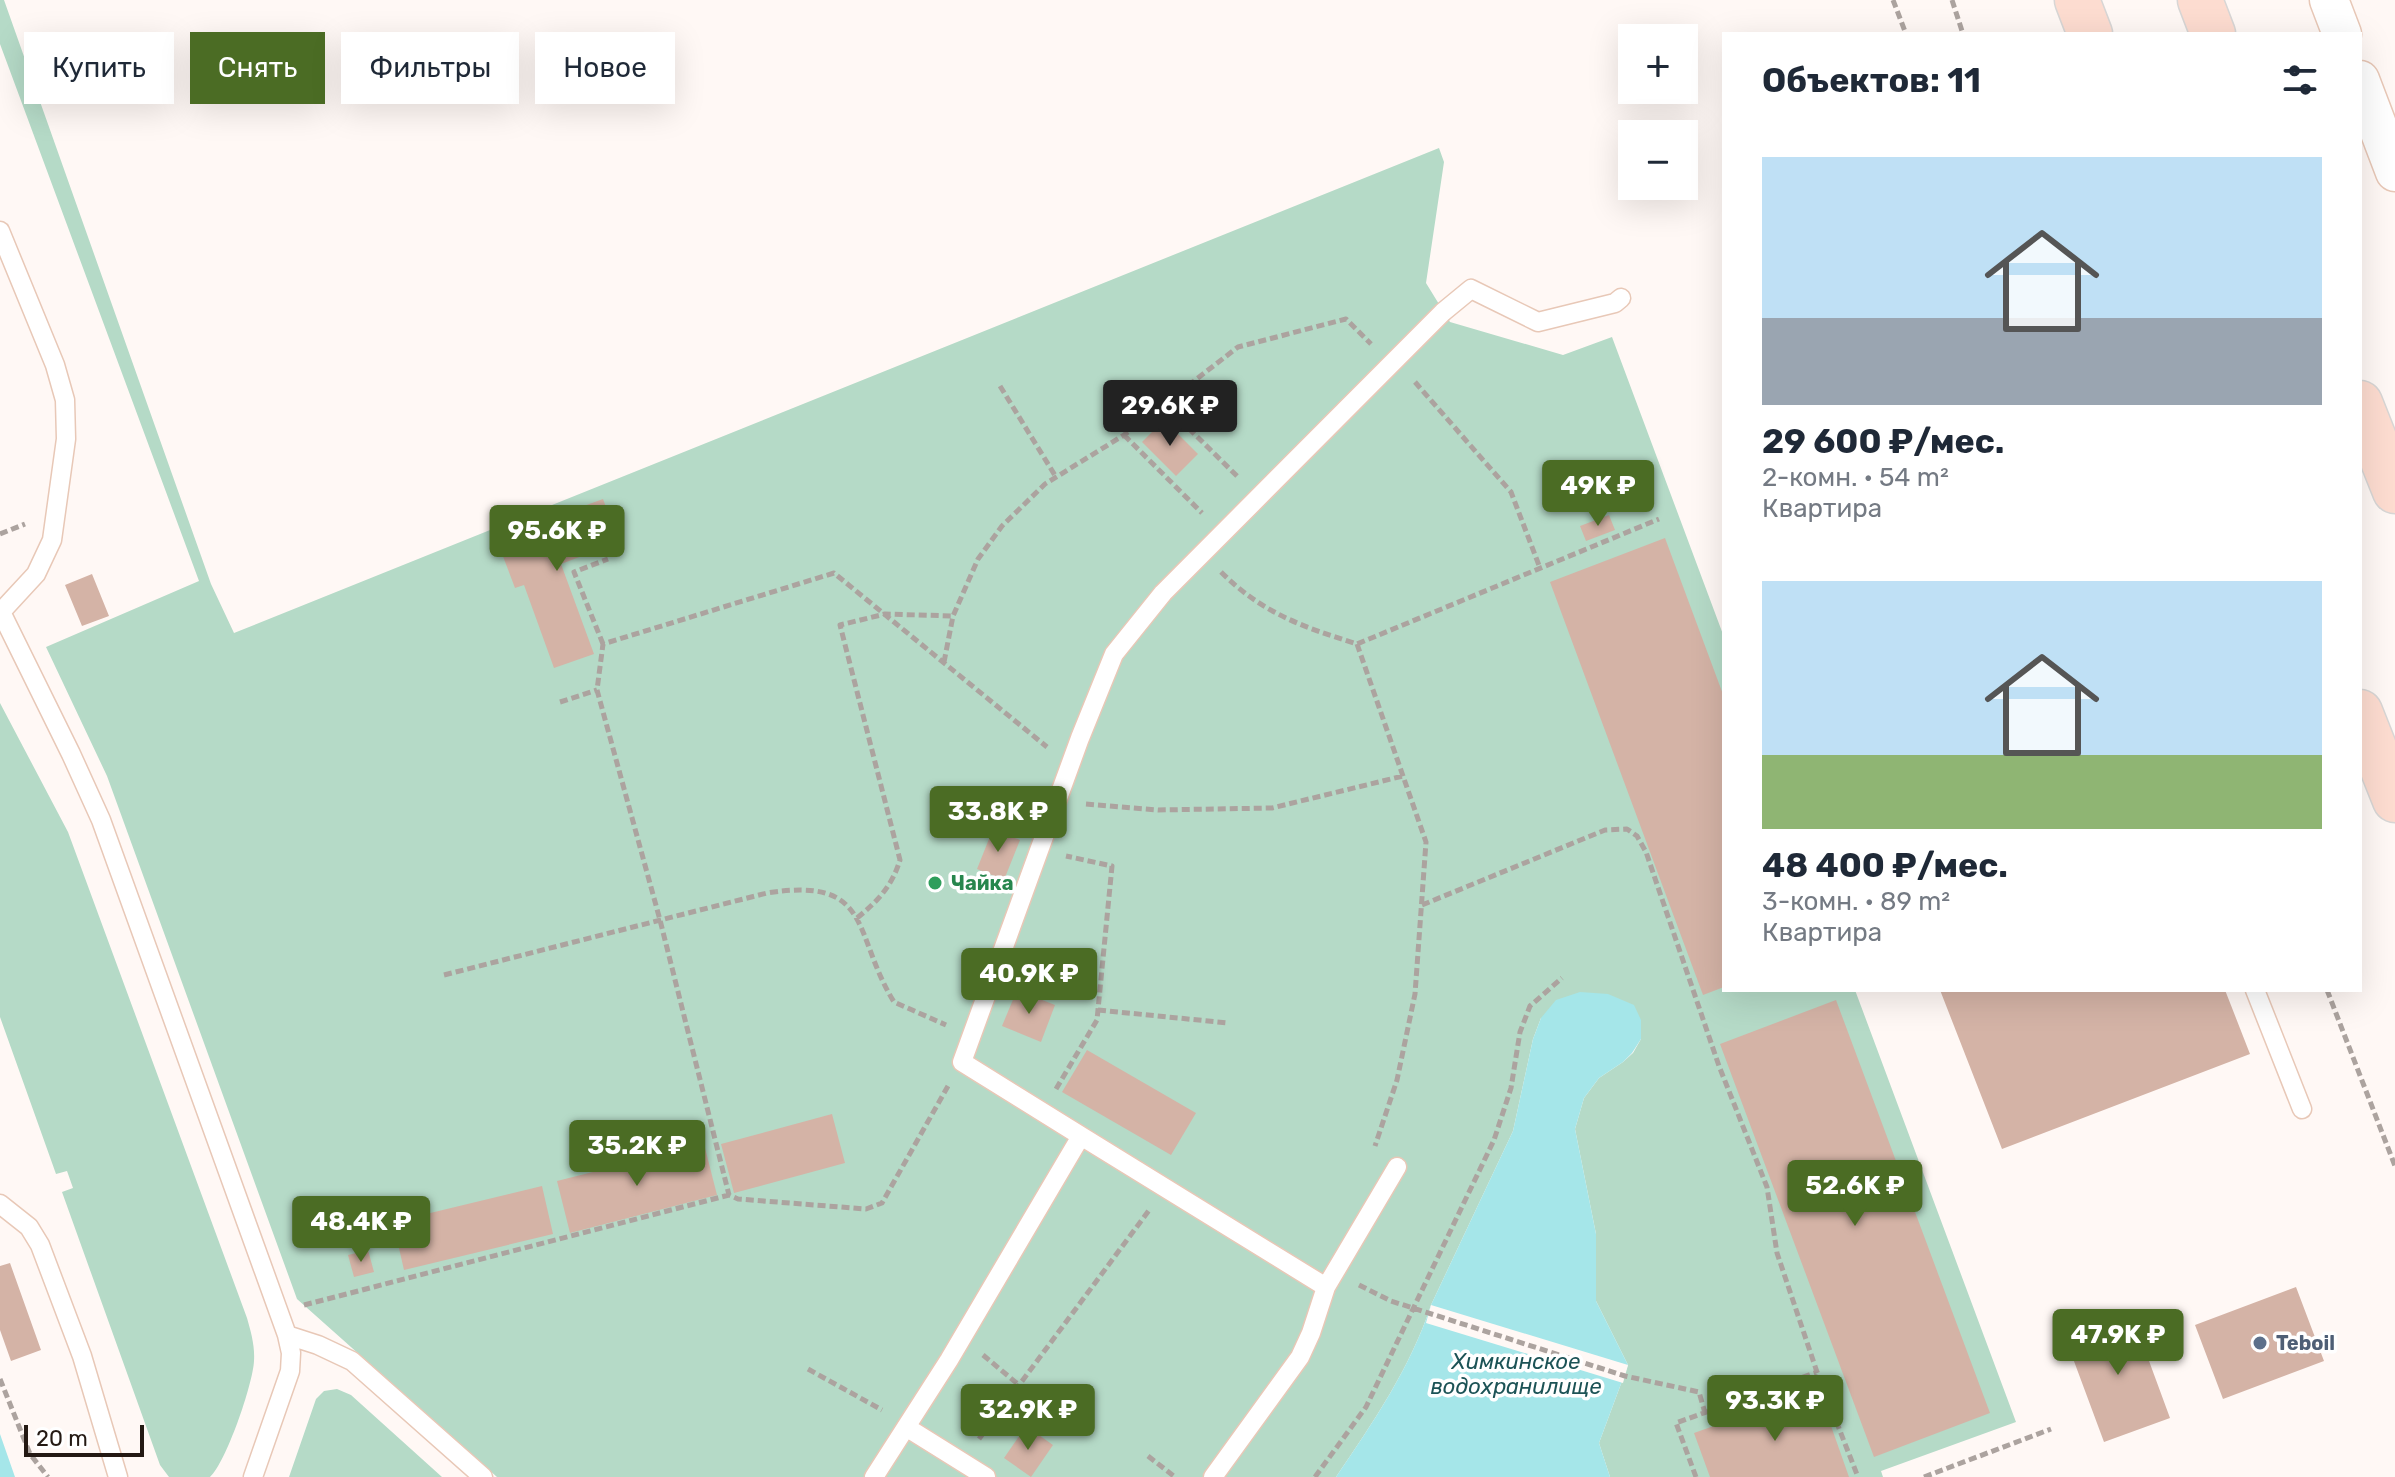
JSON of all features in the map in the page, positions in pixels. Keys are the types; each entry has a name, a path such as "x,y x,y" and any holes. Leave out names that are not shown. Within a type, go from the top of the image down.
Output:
{"main road":[{"path":"2077,0 2089,32"},
{"path":"2200,0 2212,32"},
{"path":"2362,408 2395,491"},
{"path":"2362,717 2395,800"}],"street":[{"path":"2329,0 2341,32"},
{"path":"2362,85 2395,172"}],"lane":[{"path":"0,231 55,365 65,400 66,439 52,540 36,574 1,611 101,820 287,1335 291,1353 290,1371 253,1477"},
{"path":"1326,1287 962,1062 1070,765 1114,654 1163,593 1443,312 1471,289 1538,322 1615,303 1621,298"},
{"path":"2256,992 2302,1109"},
{"path":"874,1477 900,1421 949,1360 1081,1136"},
{"path":"1213,1477 1300,1357 1326,1287 1397,1167"},
{"path":"0,1204 29,1227 40,1245 82,1356 118,1477"},
{"path":"287,1335 352,1361 483,1477"},
{"path":"900,1421 986,1477"}],"path":[{"path":"1893,0 1905,32"},
{"path":"1952,0 1962,32"},
{"path":"944,662 953,616 978,559 1002,526 1045,484 1124,435 1238,347 1346,319 1377,349"},
{"path":"1405,374 1511,492 1540,568"},
{"path":"1000,386 1056,477"},
{"path":"1163,403 1258,497"},
{"path":"1124,435 1222,533"},
{"path":"1203,554 1250,597 1294,624 1357,644 1659,519"},
{"path":"608,559 574,572 603,644 597,690 660,920 729,1195"},
{"path":"603,644 834,573 1070,765"},
{"path":"857,918 880,900 895,876 900,860 840,625 885,614 953,616"},
{"path":"1357,644 1426,842 1415,994 1397,1080 1373,1151"},
{"path":"560,702 597,690"},
{"path":"1059,795 1075,804 1158,810 1272,808 1403,776"},
{"path":"1422,905 1605,830 1627,829 1637,836 1646,852 1719,1066 1767,1187 1777,1253 1817,1372 1858,1477"},
{"path":"1052,1096 1097,1020 1112,866 1057,854"},
{"path":"444,975 767,893 797,888 820,890 831,894 857,918 894,1002 971,1038"},
{"path":"1315,1477 1366,1407 1494,1140 1511,1088 1520,1032 1530,1006 1562,978"},
{"path":"2328,992 2395,1166"},
{"path":"1098,1010 1228,1023"},
{"path":"278,1311 729,1195 738,1199 866,1209 882,1203 962,1062"},
{"path":"962,1462 1165,1188"},
{"path":"1391,1301 1625,1376 1699,1392 1705,1413"},
{"path":"808,1369 900,1421"},
{"path":"1696,1477 1676,1423 1817,1372"},
{"path":"0,1379 30,1454 48,1477"},
{"path":"1924,1477 2051,1429"},
{"path":"1148,1456 1175,1477"}],"green space":[{"name":"Чайка","path":"0,0 4,0 24,56 24,104 41,104 211,584 234,633 1439,148 1444,162 1426,283 1450,322 1563,355 1612,337 1722,632 1722,992 1856,992 2016,1422 1881,1471 1883,1477 1610,1477 1599,1443 1628,1365 1596,1301 1596,1234 1575,1129 1584,1098 1599,1078 1633,1053 1641,1039 1541,1018 1533,1039 1513,1131 1402,1373 1336,1477 497,1477 297,1299 107,776 46,647 199,581 0,44"},
{"path":"0,703 68,832 250,1329 254,1355 249,1387 231,1440 210,1477 169,1477 160,1465 62,1192 73,1188 67,1171 56,1174 0,1017"},
{"path":"337,1389 351,1395 442,1477 289,1477 316,1399 324,1391"}],"water":[{"name":"Химкинское водохранилище","path":"1580,992 1608,994 1634,1005 1641,1020 1641,1039 1632,1053 1599,1078 1584,1098 1575,1129 1596,1234 1596,1301 1628,1365 1599,1443 1610,1477 1336,1477 1402,1373 1513,1131 1533,1039 1541,1018 1556,1000"},
{"path":"0,1434 15,1477 0,1477"}],"pier":[{"path":"1431,1305 1628,1365 1623,1383 1426,1323"}],"building":[{"path":"1164,420 1198,454 1176,476 1142,442"},
{"path":"603,499 619,542 561,564 594,654 554,668 524,585 515,588 496,538"},
{"path":"1609,515 1615,530 1586,541 1580,526"},
{"path":"1665,538 1722,692 1722,988 1703,995 1550,582"},
{"path":"92,574 109,616 82,626 65,585"},
{"path":"993,829 1020,840 1004,880 977,869"},
{"path":"1017,990 1055,1005 1041,1042 1002,1026"},
{"path":"1941,992 2226,992 2250,1054 2002,1149"},
{"path":"1836,1000 1990,1413 1874,1457 1720,1044"},
{"path":"1087,1050 1196,1113 1171,1155 1062,1092"},
{"path":"832,1114 845,1163 734,1193 721,1144"},
{"path":"704,1144 717,1195 570,1233 557,1181"},
{"path":"542,1186 553,1234 404,1270 393,1222"},
{"path":"368,1250 374,1272 354,1277 348,1255"},
{"path":"10,1263 41,1350 11,1361 0,1330 0,1266"},
{"name":"Teboil","path":"2296,1287 2324,1361 2223,1399 2195,1325"},
{"path":"2131,1312 2170,1418 2104,1442 2065,1337"},
{"path":"1818,1389 1849,1477 1710,1477 1694,1433"},
{"path":"1026,1426 1053,1445 1031,1477 1004,1458"}],"place":[{"name":"Чайка","path":"935,883"},
{"name":"Teboil","path":"2260,1343"}]}
